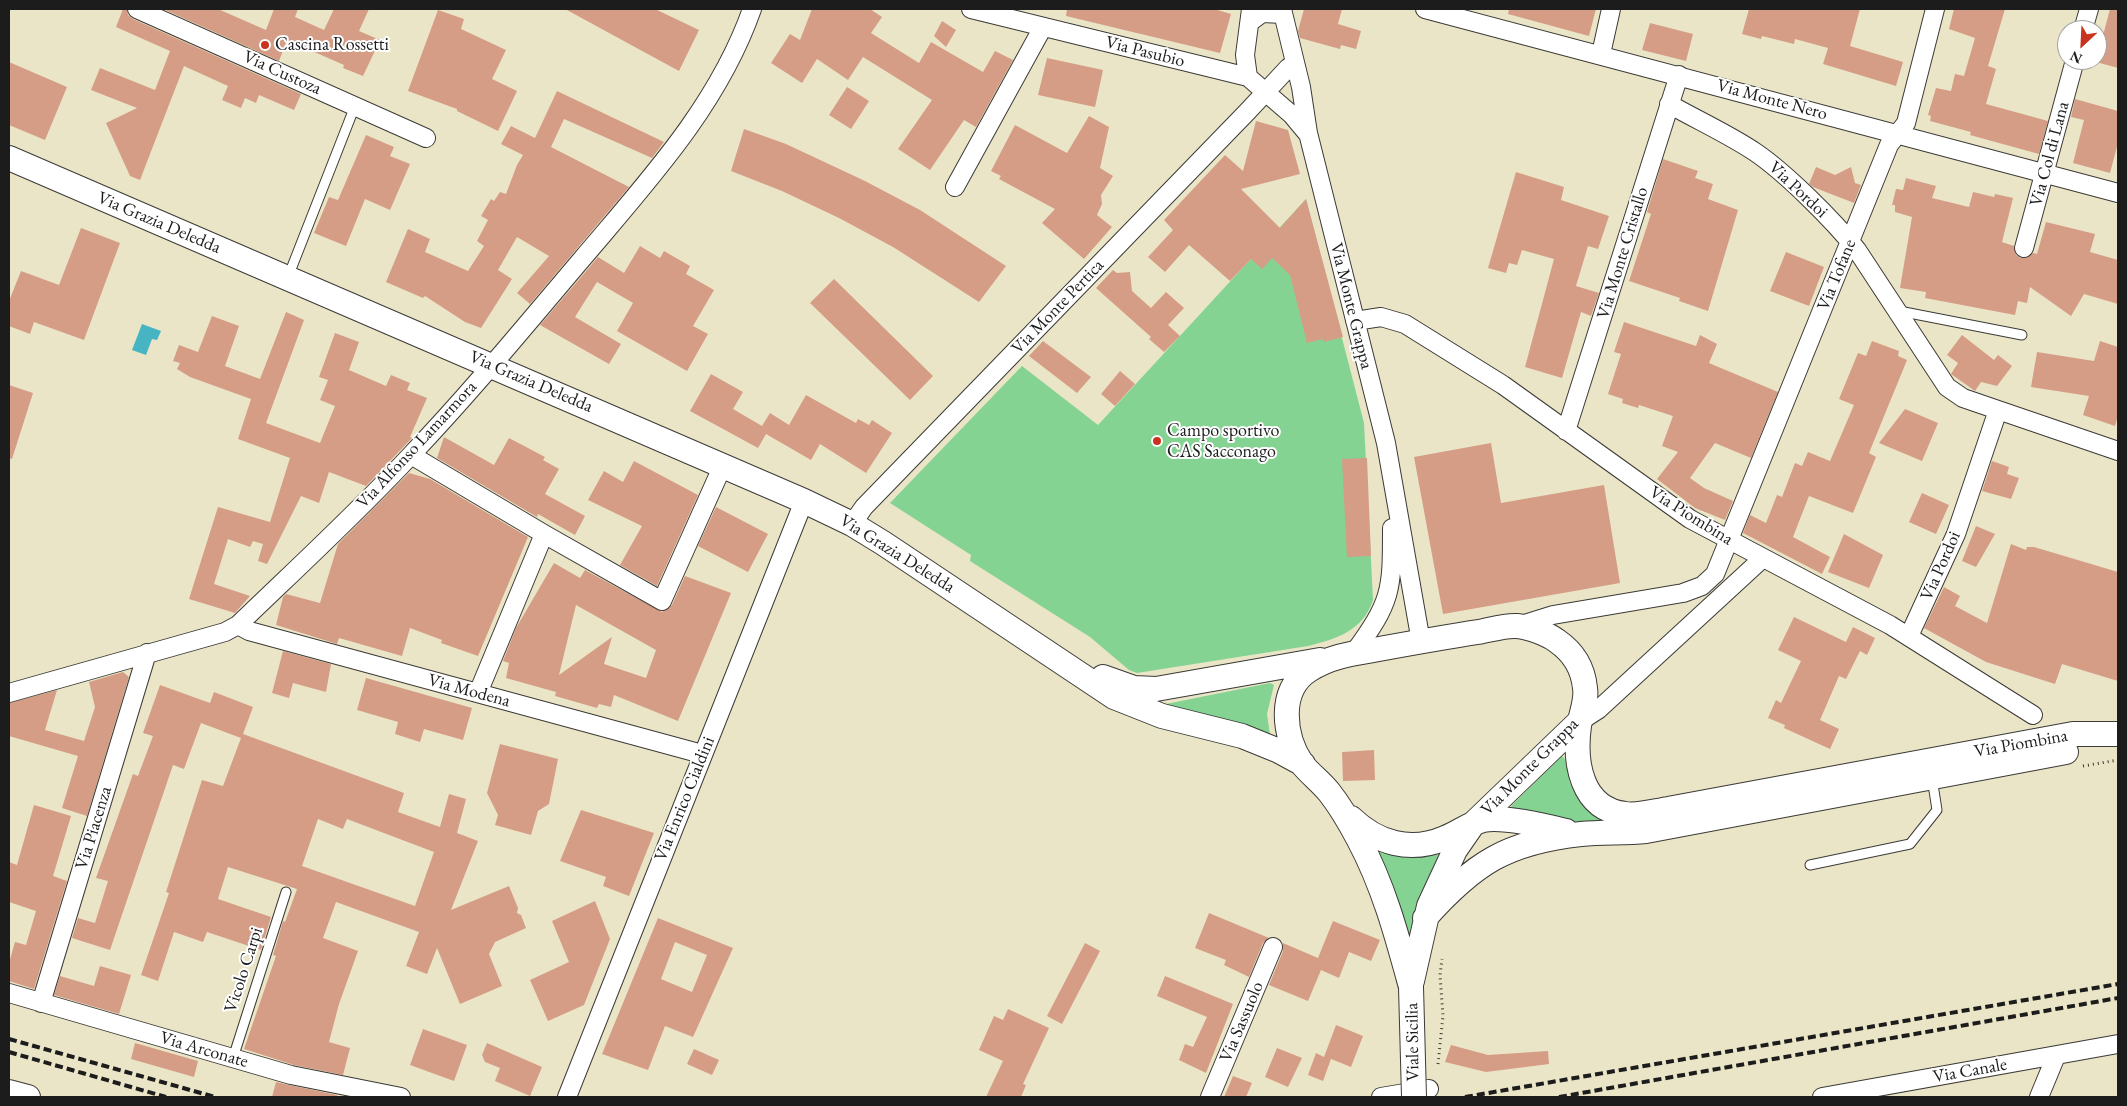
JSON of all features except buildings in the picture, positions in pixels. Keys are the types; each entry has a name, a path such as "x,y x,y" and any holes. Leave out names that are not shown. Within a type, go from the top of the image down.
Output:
{"main road":[{"name":"Via Grazia Deledda","path":"9,158 804,500 852,524 1035,642 1108,693 1130,705 1162,716 1242,736 1280,751 1303,764"},
{"name":"Via Monte Grappa","path":"1517,626 1551,636 1570,650 1576,658 1585,687 1584,708 1579,722 1473,824 1442,875 1425,918 1411,987 1383,889 1342,810 1318,778 1303,764 1290,739 1286,724 1289,699 1302,675 1344,656 1517,626"},
{"name":"Via Grazia Deledda","path":"1035,642 1109,680 1145,690 1344,656"},
{"name":"Via Piombina","path":"1579,722 1576,750 1582,780 1589,794 1600,805 1611,811 1627,815 1668,810 2074,734 2118,735"},
{"name":"Via Piombina","path":"1425,918 1461,880 1496,856 1530,842 1584,834 1646,831 2076,750 2118,735"},
{"name":"Via Monte Grappa","path":"1342,810 1370,834 1396,844 1416,845 1435,842 1473,824"},
{"name":"Via Piombina","path":"1473,824 1485,820 1525,822 1584,834"},
{"name":"Viale Sicilia","path":"1411,987 1421,1093"},
{"path":"9,1092 28,1097"}],"street":[{"name":"Via Custoza","path":"138,9 426,138"},
{"name":"Via Alfonso Lamarmora","path":"9,693 224,632 238,625 412,455 618,218 682,137 729,62 752,9"},
{"name":"Via Pasubio","path":"971,9 1248,76"},
{"name":"Via Monte Nero","path":"1425,9 1601,54 2118,193"},
{"path":"1601,54 1611,9"},
{"name":"Via Tofane","path":"1517,626 1553,615 1697,588 1707,583 1715,574 1890,145 1906,123 1935,9"},
{"path":"1248,76 1245,55 1251,16 1262,13 1282,12"},
{"name":"Via Monte Grappa","path":"1282,12 1295,64 1308,133 1380,416 1421,642"},
{"path":"955,187 1043,27"},
{"name":"Via Monte Pertica","path":"852,524 864,507 1265,92 1295,64"},
{"name":"Via Col di Lana","path":"2024,248 2072,70"},
{"name":"Via Monte Cristallo","path":"1566,430 1592,356 1679,75"},
{"name":"Via Monte Grappa","path":"1248,76 1297,120 1308,133"},
{"name":"Via Pordoi","path":"1669,104 1766,160 1850,242 1947,387 1963,398 2118,451"},
{"name":"Via Piombina","path":"1355,321 1381,318 1405,324 1492,378 1680,513 1909,636 2033,715"},
{"name":"Via Pordoi","path":"1909,636 1956,534 1998,410"},
{"path":"412,455 544,534 662,601 723,465"},
{"name":"Via Monte Grappa","path":"1344,656 1380,615 1390,589 1393,572 1392,480"},
{"name":"Via Enrico Cialdini","path":"567,1097 804,500"},
{"path":"478,693 544,534"},
{"path":"1579,722 1600,709 1763,558"},
{"name":"Via Modena","path":"238,625 249,631 702,754"},
{"name":"Via Piacenza","path":"41,1003 147,653"},
{"name":"Via Sassuolo","path":"1210,1097 1273,947"},
{"name":"Via Arconate","path":"9,993 297,1076 401,1097"},
{"name":"Via Canale","path":"1822,1097 1906,1090 2118,1044"},
{"path":"2038,1097 2056,1056"},
{"path":"1381,1097 1421,1093"}],"lane":[{"path":"288,277 355,106"},
{"path":"1896,310 2022,335"},
{"path":"1810,866 1910,844 1937,810 1932,778"},
{"name":"Vicolo Carpi","path":"233,1058 286,892"}],"path":[{"path":"1438,1068 1438,1049 1443,1016 1440,975"}],"green space":[{"name":"Campo sportivo CAS Sacconago","path":"1306,199 1364,423 1373,600 1363,619 1347,632 1338,637 1308,646 1137,673 1129,670 1090,637 970,561 971,555 890,503 1022,366 1098,425"},
{"path":"1270,683 1274,685 1267,714 1270,735 1161,705"},
{"path":"1562,756 1567,765 1570,783 1576,794 1607,821 1605,824 1567,821 1514,810 1511,806"},
{"path":"1374,848 1397,856 1438,855 1440,860 1415,914 1409,935 1403,936"}],"water":[{"path":"142,324 161,331 157,340 152,339 146,355 132,350"}],"railway":[{"path":"1465,1097 2118,984"},
{"path":"1559,1097 2118,998"},
{"path":"9,1039 215,1097"},
{"path":"9,1052 166,1097"}],"place":[{"name":"Cascina Rossetti","path":"265,45"},
{"name":"Campo sportivo CAS Sacconago","path":"1157,441"}]}
